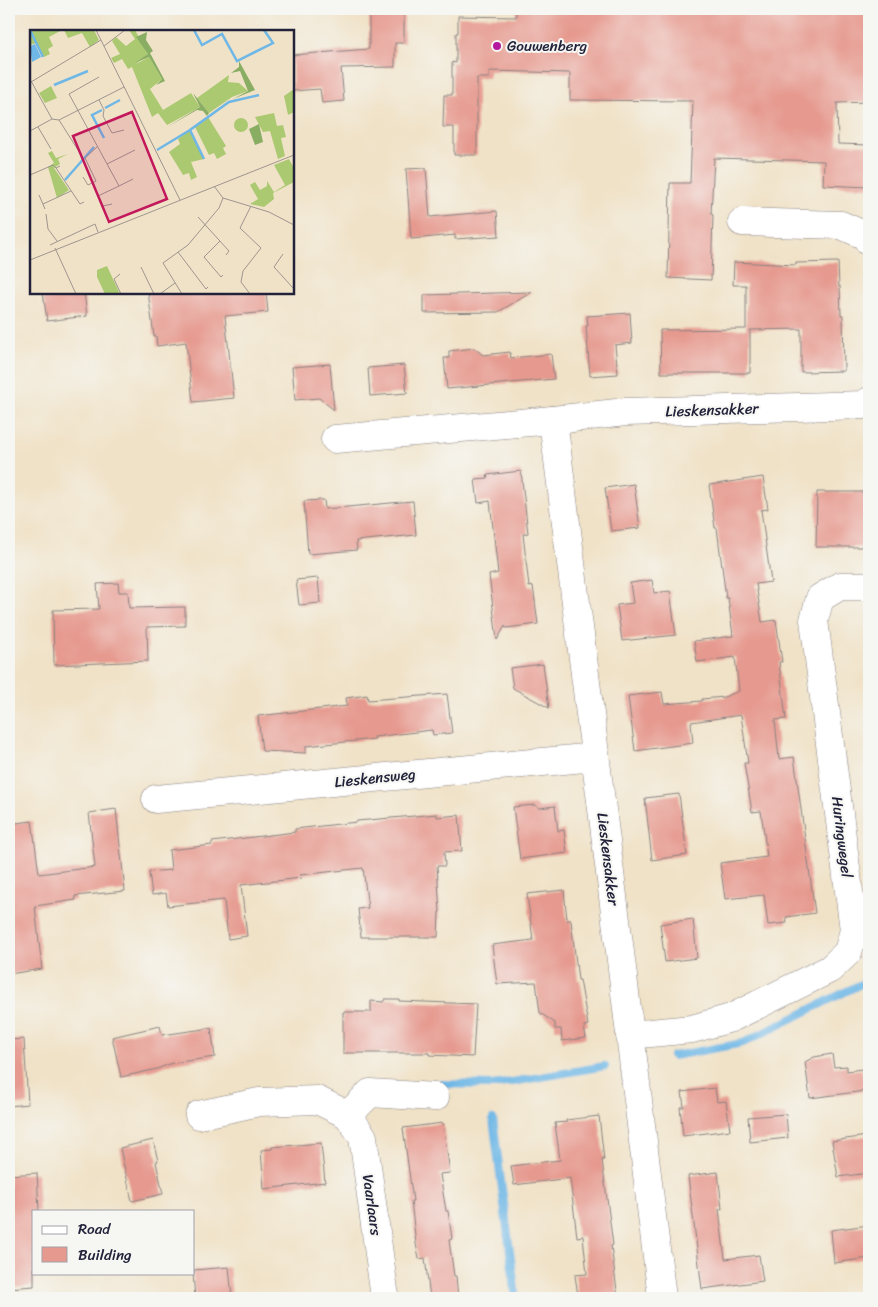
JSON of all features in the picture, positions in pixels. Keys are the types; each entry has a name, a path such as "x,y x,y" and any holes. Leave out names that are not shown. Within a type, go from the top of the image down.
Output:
{"street":[{"path":"742,222 841,225 866,236 869,242"},
{"name":"Lieskensakker","path":"335,438 626,412 864,405 869,401"},
{"name":"Lieskensakker","path":"553,420 662,1298"},
{"name":"Huringwegel","path":"630,1035 692,1029 731,1018 830,969 848,952 854,930 814,620 820,598 840,586 869,586"},
{"name":"Lieskensweg","path":"156,799 594,757"},
{"path":"199,1115 259,1102 316,1100 348,1115 370,1093 435,1097"},
{"name":"Vaarlaars","path":"348,1115 363,1137 385,1298"}],"building":[{"path":"369,9 404,9 404,43 395,43 395,67 341,68 344,101 322,103 320,89 294,91 294,55 369,49"},
{"path":"516,9 869,9 869,102 837,103 838,144 869,145 869,187 823,185 824,161 714,158 711,214 713,215 711,280 668,278 670,183 690,183 693,101 570,100 570,73 489,71 489,78 477,78 477,155 454,155 454,127 443,127 444,95 452,95 452,62 456,63 458,16 516,17"},
{"path":"426,168 430,217 497,211 499,236 455,239 455,235 411,239 406,169"},
{"path":"734,262 796,265 796,263 838,262 841,315 843,315 844,371 801,372 801,329 750,330 750,373 661,373 660,330 746,329 746,285 733,285"},
{"path":"532,292 498,312 424,313 424,295"},
{"path":"43,294 84,294 87,316 47,321"},
{"path":"148,294 266,294 268,312 225,316 234,398 193,402 186,342 157,346 156,336 154,336"},
{"path":"630,313 632,343 615,345 618,374 590,376 587,316"},
{"path":"474,348 483,355 510,352 511,358 551,354 554,379 447,389 444,358 449,358 449,351"},
{"path":"330,364 334,410 319,398 295,400 292,367"},
{"path":"404,365 407,393 370,396 368,368"},
{"path":"521,471 528,533 523,534 529,587 533,586 538,624 506,628 505,626 497,640 489,575 498,573 490,501 478,503 475,479 488,478 487,475"},
{"path":"763,477 768,509 761,510 771,582 756,584 762,622 776,620 782,662 779,662 786,719 775,720 779,759 794,757 815,913 786,917 787,923 768,925 764,895 725,899 720,863 767,857 761,811 752,812 744,763 748,763 741,715 691,722 693,743 635,751 628,696 662,692 664,704 702,701 702,699 724,697 739,691 735,657 697,662 694,641 733,636 709,485"},
{"path":"634,484 640,528 611,531 605,488"},
{"path":"817,492 869,492 869,547 816,547"},
{"path":"324,500 325,509 413,501 416,535 356,541 357,550 308,554 304,501"},
{"path":"318,578 320,603 299,605 296,580"},
{"path":"652,580 654,593 670,591 676,635 622,641 617,605 633,603 630,583"},
{"path":"118,583 119,592 128,592 129,608 185,607 185,626 147,627 148,661 54,665 53,610 99,609 97,584"},
{"path":"543,664 549,708 513,688 510,668"},
{"path":"447,694 452,733 433,735 432,730 374,737 375,739 306,746 306,753 262,751 258,716 347,706 346,698 367,695 368,700"},
{"path":"679,794 687,855 652,860 645,798"},
{"path":"535,805 539,808 555,806 558,831 564,830 567,853 520,859 513,807"},
{"path":"116,809 125,891 75,896 76,900 35,906 42,969 9,974 9,824 32,821 39,874 95,867 89,813"},
{"path":"437,814 437,817 459,815 462,851 444,852 445,866 437,866 440,912 438,937 361,937 358,909 368,908 363,868 300,875 301,878 241,885 247,936 228,939 224,900 168,906 166,893 152,895 149,872 171,870 169,850 212,845 212,842 295,832 295,829"},
{"path":"564,890 567,920 571,920 578,980 580,980 588,1025 584,1026 586,1038 562,1041 561,1029 555,1029 555,1023 540,1013 536,982 497,984 492,945 533,940 527,894"},
{"path":"693,919 697,958 665,962 660,924"},
{"path":"385,999 476,1004 473,1057 429,1055 429,1053 343,1053 343,1012 371,1012 371,1001 383,1002"},
{"path":"160,1026 162,1035 211,1028 215,1057 172,1063 157,1069 121,1077 112,1037"},
{"path":"24,1039 28,1104 9,1106 9,1040"},
{"path":"832,1054 834,1067 847,1066 847,1071 862,1069 865,1091 810,1098 805,1062 814,1057"},
{"path":"715,1088 717,1102 726,1101 730,1130 683,1136 680,1107 684,1107 682,1092"},
{"path":"786,1114 788,1138 750,1142 748,1117"},
{"path":"599,1116 604,1160 602,1160 618,1298 591,1298 591,1294 578,1296 575,1275 587,1274 583,1236 577,1237 570,1178 514,1185 511,1166 560,1160 555,1123"},
{"path":"443,1123 450,1173 440,1174 446,1211 448,1211 452,1239 449,1240 458,1298 430,1298 425,1258 419,1259 416,1244 411,1201 413,1201 403,1128"},
{"path":"867,1136 869,1173 838,1177 832,1141"},
{"path":"153,1140 163,1194 132,1201 120,1148"},
{"path":"321,1143 325,1182 264,1189 261,1150 272,1149 272,1147"},
{"path":"718,1172 722,1209 719,1209 725,1259 759,1255 763,1281 702,1289 688,1176"},
{"path":"37,1173 39,1210 32,1210 32,1274 34,1274 34,1286 9,1288 9,1175"},
{"path":"869,1225 869,1258 834,1263 831,1230"},
{"path":"229,1267 232,1298 195,1298 193,1274 195,1274 195,1270"}],"waterway":[{"path":"673,1056 743,1043 869,980"},
{"path":"436,1084 494,1085 605,1066"},
{"path":"493,1119 516,1298"}],"place":[{"name":"Gouwenberg","path":"497,46"}]}
